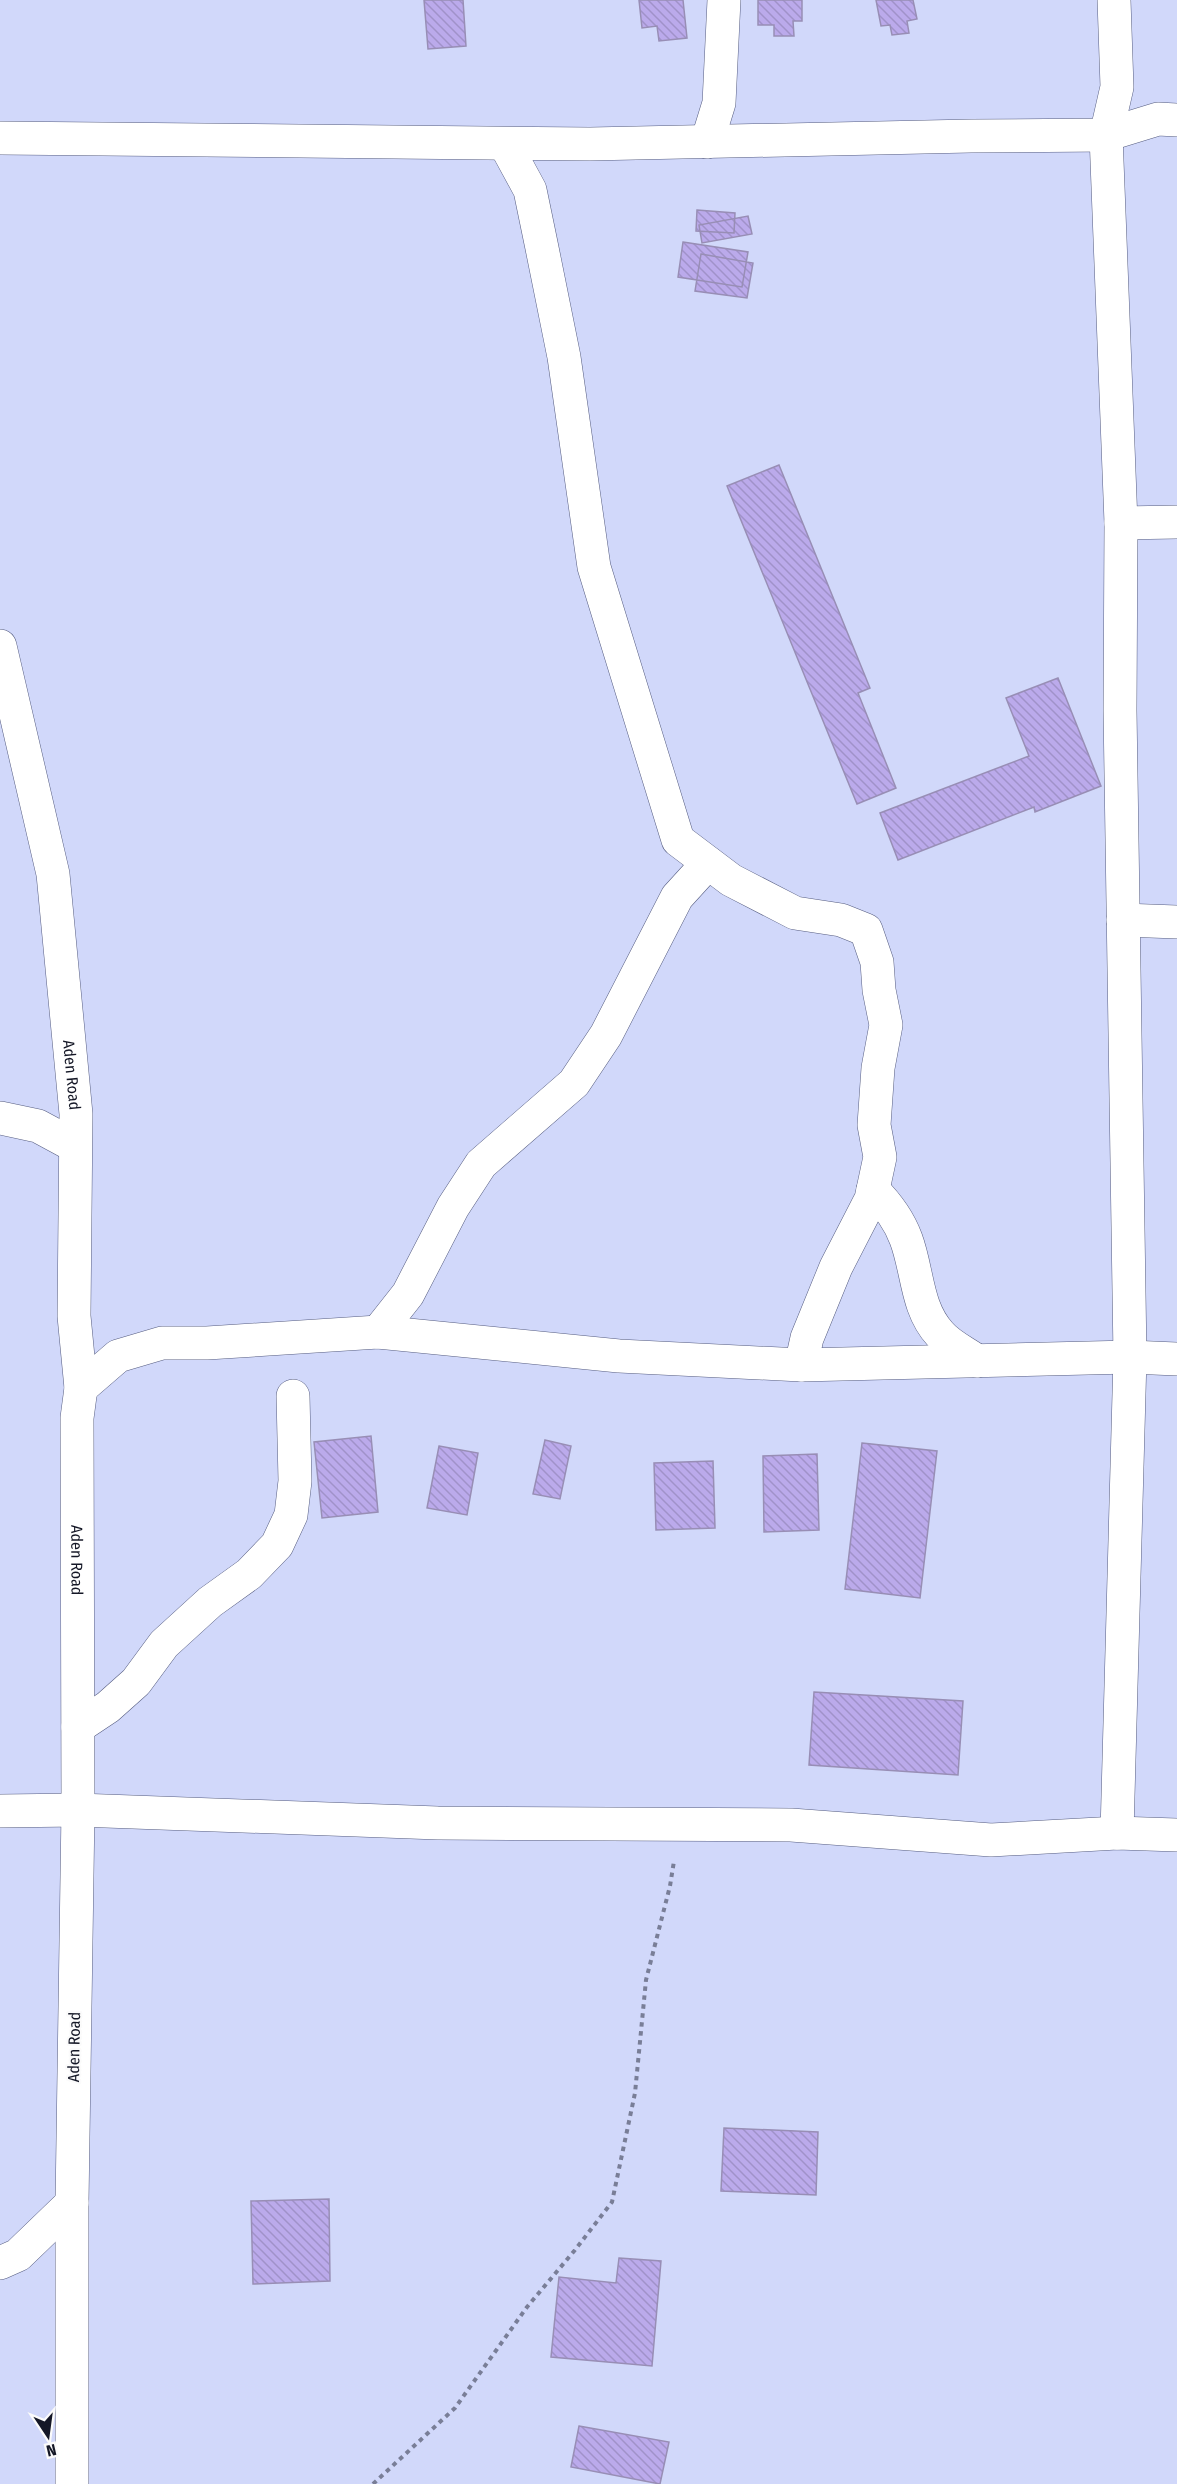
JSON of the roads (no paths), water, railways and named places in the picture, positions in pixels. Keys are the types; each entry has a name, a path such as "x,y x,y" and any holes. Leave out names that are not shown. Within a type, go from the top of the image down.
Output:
{"street":[{"path":"707,142 719,103 724,0"},
{"path":"1114,0 1117,87 1106,135 1121,523 1120,710 1130,1357 1117,1833"},
{"path":"0,138 505,144 707,142 1106,135 1158,119 1177,120"},
{"path":"505,144 530,190 564,357 594,567 678,840 731,880 795,913 841,920 866,930 877,962 879,990 886,1025 878,1068 874,1125 880,1157 873,1190 858,1226 836,1267 807,1338 801,1365"},
{"path":"1121,523 1177,522"},
{"name":"Aden Road","path":"0,646 53,874 76,1114 74,1316 81,1388 77,1418 78,1810 72,2203 72,2484"},
{"path":"378,1332 408,1294 453,1207 481,1164 574,1083 606,1035 677,897 708,862"},
{"path":"1123,920 1177,922"},
{"path":"0,1118 38,1125 75,1146"},
{"path":"873,1190 898,1220 907,1241 929,1318 940,1335 977,1361"},
{"path":"81,1388 118,1356 162,1343 207,1343 378,1332 620,1356 801,1365 1130,1357 1177,1359"},
{"path":"78,1727 108,1707 136,1682 164,1644 210,1602 249,1574 278,1545 291,1515 295,1481 293,1396"},
{"path":"0,1811 78,1810 438,1823 791,1825 991,1840 1117,1833 1177,1835"},
{"path":"0,2264 18,2255 72,2203"}]}
